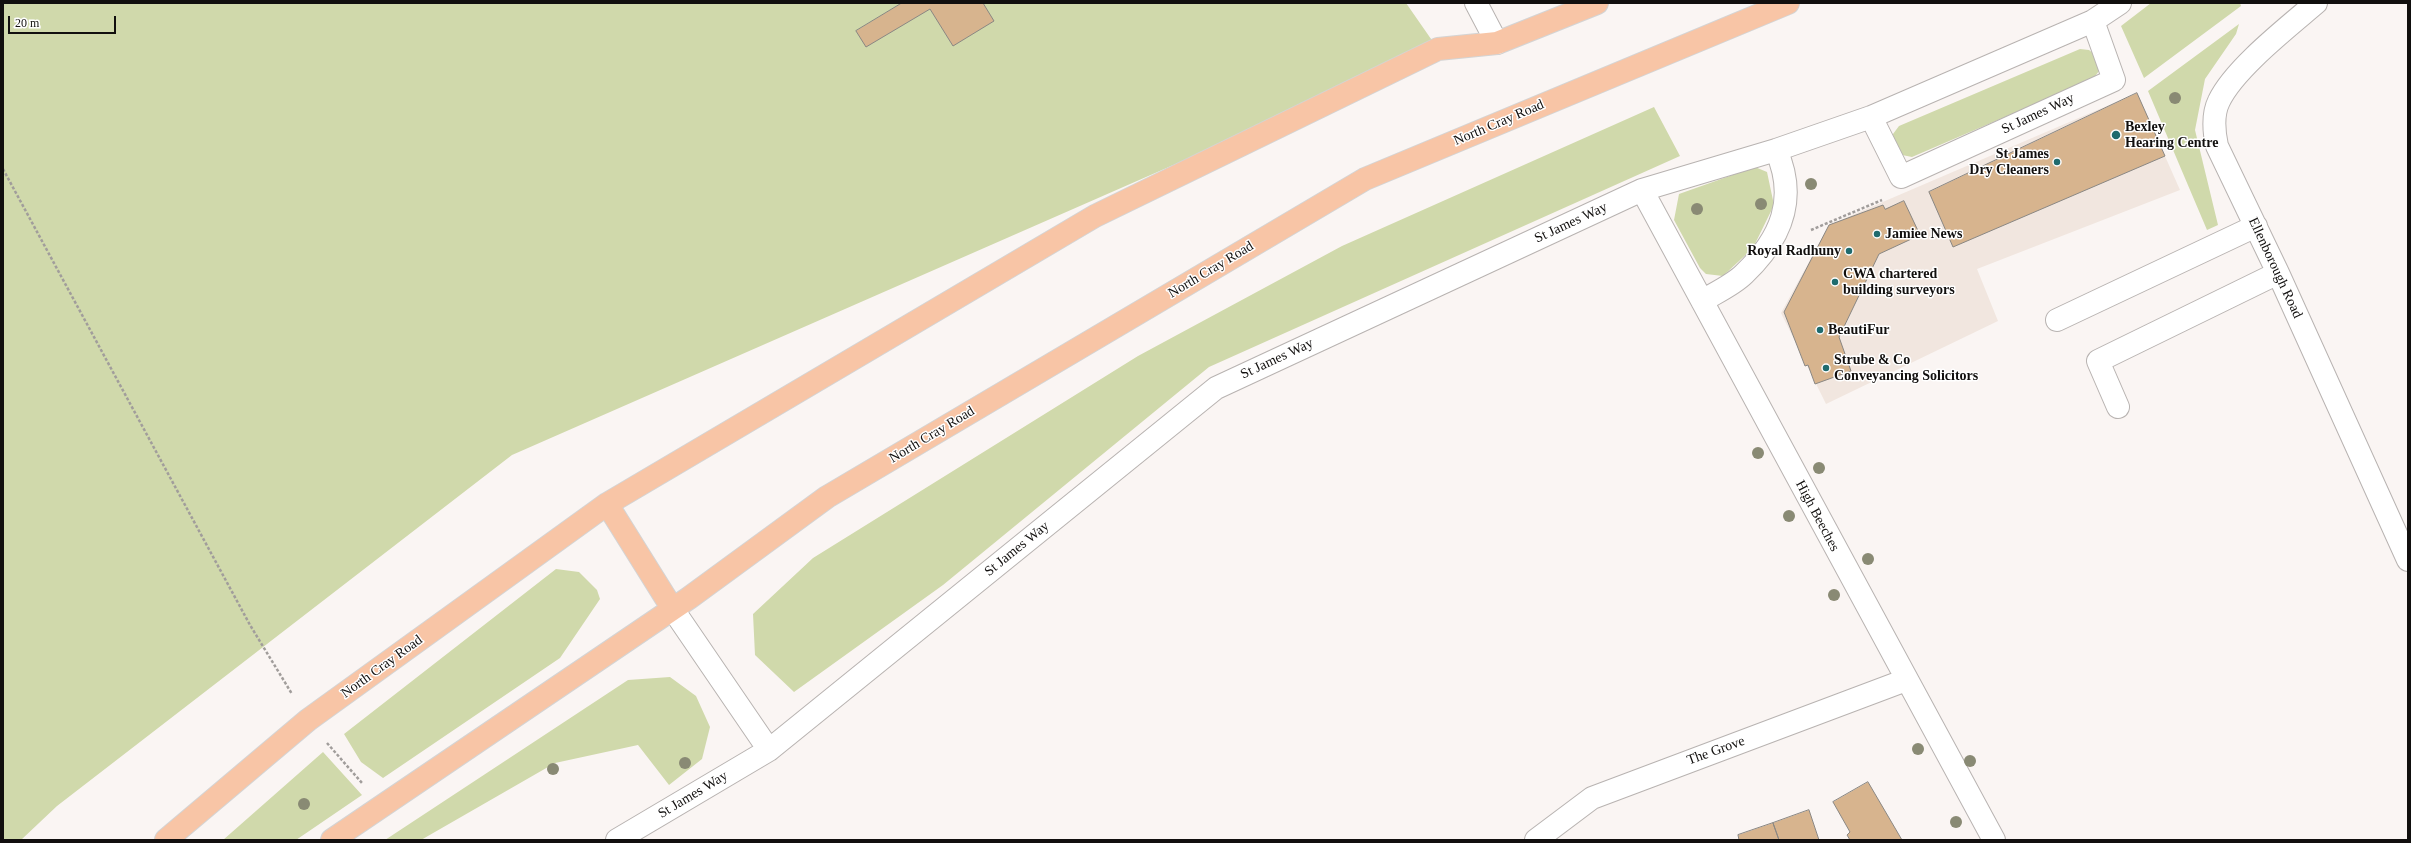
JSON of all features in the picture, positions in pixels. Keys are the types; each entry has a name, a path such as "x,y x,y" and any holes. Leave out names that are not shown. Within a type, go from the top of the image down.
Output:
{"main road":[{"name":"North Cray Road","path":"166,840 308,720 607,504 1095,216 1438,49 1497,43 1597,3"},
{"name":"North Cray Road","path":"332,840 672,608 689,598 827,497 1365,179 1788,3"},
{"path":"607,504 672,608"}],"street":[{"path":"1476,3 1497,43"},
{"name":"St James Way","path":"617,840 769,750 1216,388 1642,190 1776,150 1871,117 2093,21 2120,3"},
{"name":"Ellenborough Road","path":"2316,3 2269,44 2227,87 2218,102 2214,132 2217,146 2278,273 2408,560"},
{"name":"St James Way","path":"1871,117 1901,177 2114,80 2093,21"},
{"path":"1702,301 1743,275 1769,246 1785,212 1784,170 1776,150"},
{"name":"High Beeches","path":"1642,190 1994,840"},
{"path":"2057,320 2256,226"},
{"path":"2118,407 2098,361 2278,273"},
{"path":"672,608 769,750"},
{"name":"The Grove","path":"1536,840 1592,798 1906,680"}],"path":[{"path":"3,169 247,618 308,720 381,807"},
{"path":"1805,232 1888,198"}],"shaded area":[{"path":"2137,93 2180,190 1977,269 1998,321 1826,404 1781,313 1829,225"}],"green space":[{"path":"3,3 1406,3 1438,49 512,455 57,806 21,840 3,840"},
{"path":"2151,3 2240,3 2241,6 2144,78 2121,26"},
{"path":"2239,24 2236,34 2205,79 2195,130 2218,225 2207,230 2148,91"},
{"path":"2080,49 2089,50 2099,58 2099,71 2093,79 1912,157 1902,155 1894,146 1893,134 1899,126"},
{"path":"1654,107 1680,156 1209,367 943,585 794,692 755,655 753,614 813,558 1138,356 1342,246"},
{"path":"1755,167 1767,172 1774,205 1753,248 1723,276 1706,274 1700,268 1674,220 1679,194"},
{"path":"556,569 579,572 597,590 600,599 560,658 383,778 361,762 344,734"},
{"path":"670,677 696,696 710,727 702,759 669,785 638,745 555,763 421,840 385,840 628,680"},
{"path":"323,752 362,795 296,840 223,840"}],"building":[{"path":"902,3 983,3 994,21 953,46 930,9 866,47 856,31"},
{"path":"2137,93 2165,156 1953,247 1929,192"},
{"path":"1904,201 1920,235 1879,254 1839,337 1851,371 1815,384 1808,365 1805,366 1784,312 1829,225 1883,205 1885,209"},
{"path":"1868,782 1902,840 1850,840 1847,835 1850,832 1833,802"},
{"path":"1809,810 1819,840 1779,840 1773,823"},
{"path":"1773,823 1779,840 1739,840 1738,835"}],"place":[{"name":"Bexley Hearing Centre","path":"2116,135"},
{"name":"St James Dry Cleaners","path":"2057,162"},
{"name":"Jamiee News","path":"1877,234"},
{"name":"Royal Radhuny","path":"1849,251"},
{"name":"CWA chartered building surveyors","path":"1835,282"},
{"name":"BeautiFur","path":"1820,330"},
{"name":"Strube & Co Conveyancing Solicitors","path":"1826,368"}]}
